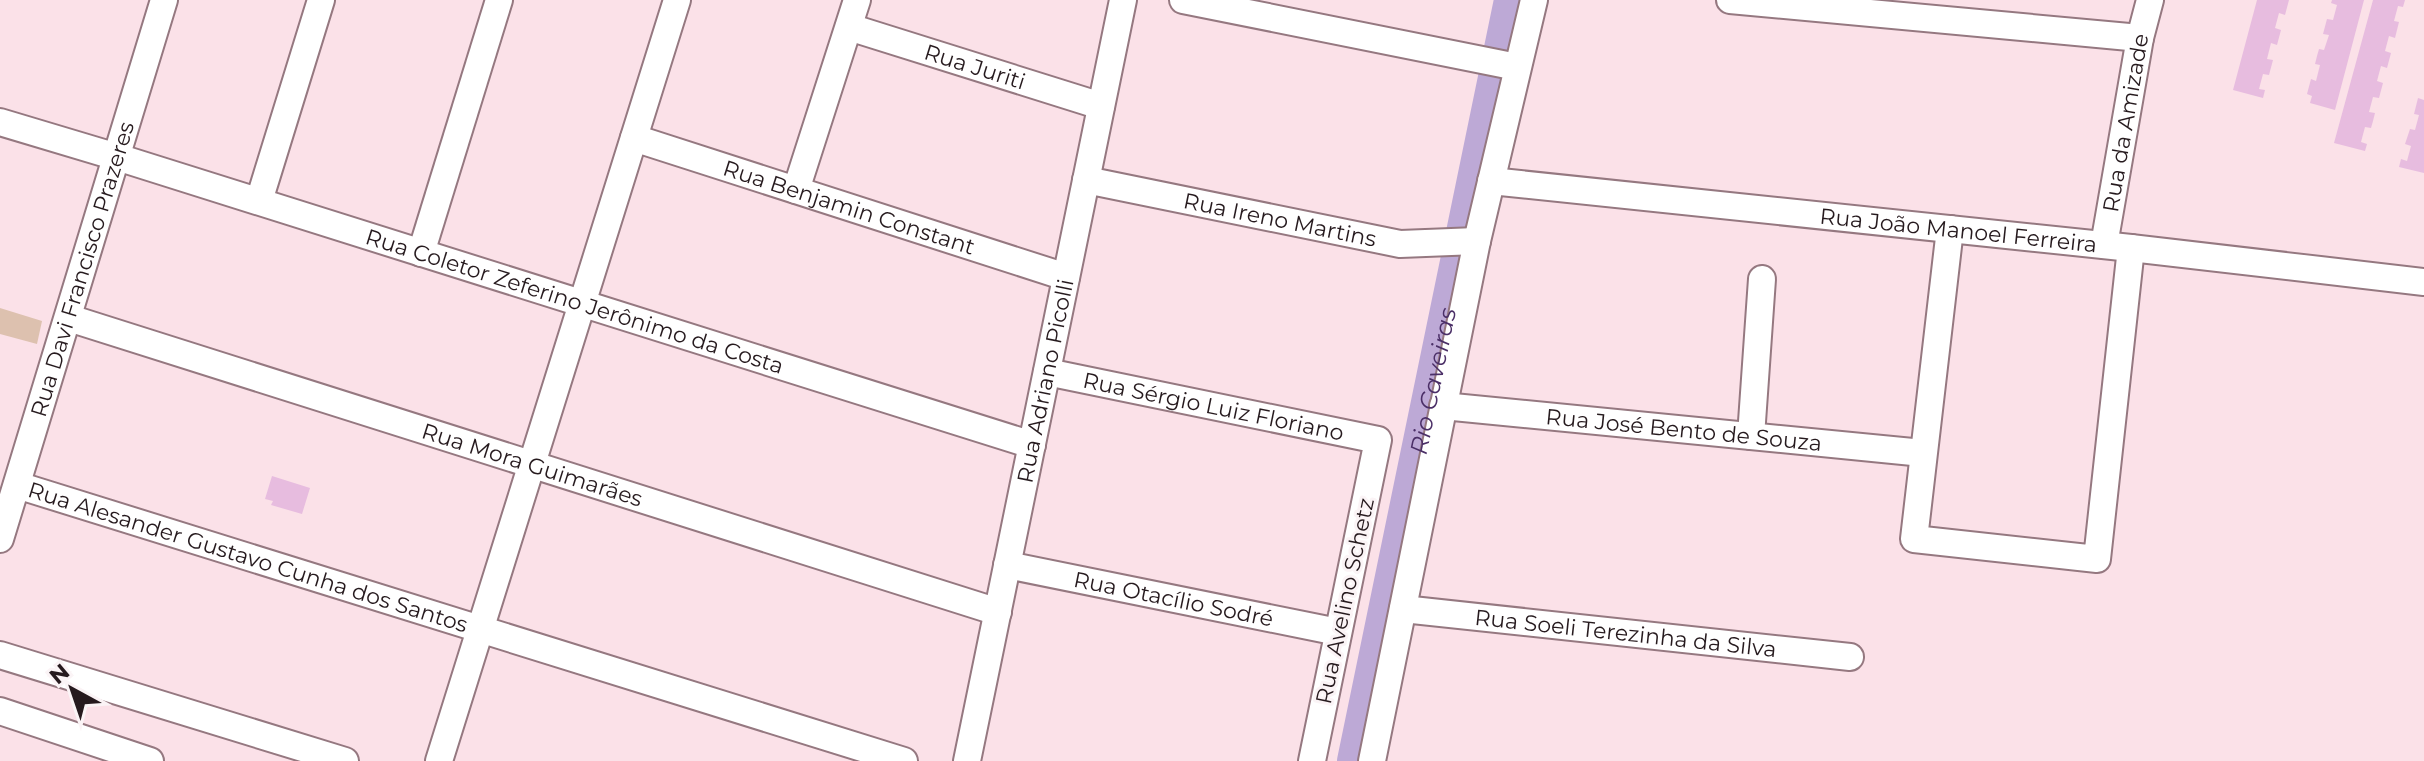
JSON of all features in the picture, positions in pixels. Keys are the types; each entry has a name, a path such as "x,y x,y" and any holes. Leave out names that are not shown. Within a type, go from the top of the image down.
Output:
{"street":[{"name":"Rua Davi Francisco Prazeres","path":"0,539 11,488 69,318 164,0"},
{"path":"259,201 321,0"},
{"path":"421,253 499,0"},
{"path":"439,761 677,0"},
{"path":"796,190 857,0"},
{"name":"Rua Adriano Picolli","path":"974,760 1007,565 1123,0"},
{"path":"1183,0 1514,66"},
{"path":"1372,761 1476,241 1514,66 1534,0"},
{"path":"1730,0 2140,38"},
{"name":"Rua da Amizade","path":"2104,245 2140,38 2150,0"},
{"name":"Rua Juriti","path":"849,27 1101,106"},
{"name":"Rua Coletor Zeferino Jerônimo da Costa","path":"0,122 1032,445"},
{"name":"Rua Benjamin Constant","path":"634,138 1066,277"},
{"name":"Rua Ireno Martins","path":"1086,180 1381,242 1476,241"},
{"name":"Rua João Manoel Ferreira","path":"1491,181 2424,282"},
{"path":"1950,229 1914,539 2097,559 2131,248"},
{"path":"1751,436 1762,279"},
{"name":"Rua Mora Guimarães","path":"69,318 998,612"},
{"name":"Rua Sérgio Luiz Floriano","path":"1047,372 1378,440"},
{"name":"Rua José Bento de Souza","path":"1443,406 1923,453"},
{"name":"Rua Avelino Schetz","path":"1312,761 1378,440"},
{"name":"Rua Alesander Gustavo Cunha dos Santos","path":"11,488 904,761"},
{"name":"Rua Otacílio Sodré","path":"1007,565 1338,632"},
{"name":"Rua Soeli Terezinha da Silva","path":"1403,609 1850,657"},
{"path":"0,655 345,761"},
{"path":"0,711 85,751 150,761"}],"shaded area":[{"path":"0,308 42,321 37,344 0,334"}],"building":[{"path":"2257,0 2289,0 2285,15 2279,13 2275,28 2281,30 2277,45 2271,43 2267,59 2273,60 2269,75 2263,74 2259,89 2265,90 2263,98 2233,90"},
{"path":"2332,0 2364,0 2335,110 2310,103 2312,96 2307,94 2311,79 2316,81 2320,65 2315,64 2319,49 2324,50 2329,35 2323,34 2327,19 2333,20 2337,5 2331,3"},
{"path":"2373,0 2405,0 2403,7 2398,6 2394,21 2399,22 2395,38 2389,36 2385,51 2391,53 2387,68 2381,66 2377,81 2383,83 2379,98 2373,97 2369,112 2375,113 2371,128 2365,127 2361,142 2367,144 2365,151 2334,143"},
{"path":"2418,98 2424,100 2424,173 2399,167 2401,159 2407,161 2411,146 2405,144 2410,129 2415,130 2419,115 2414,114"},
{"path":"272,476 310,488 302,514 271,505 273,501 265,499"}],"waterway":[{"name":"Rio Caveiras","path":"1354,761 1511,0"}]}
